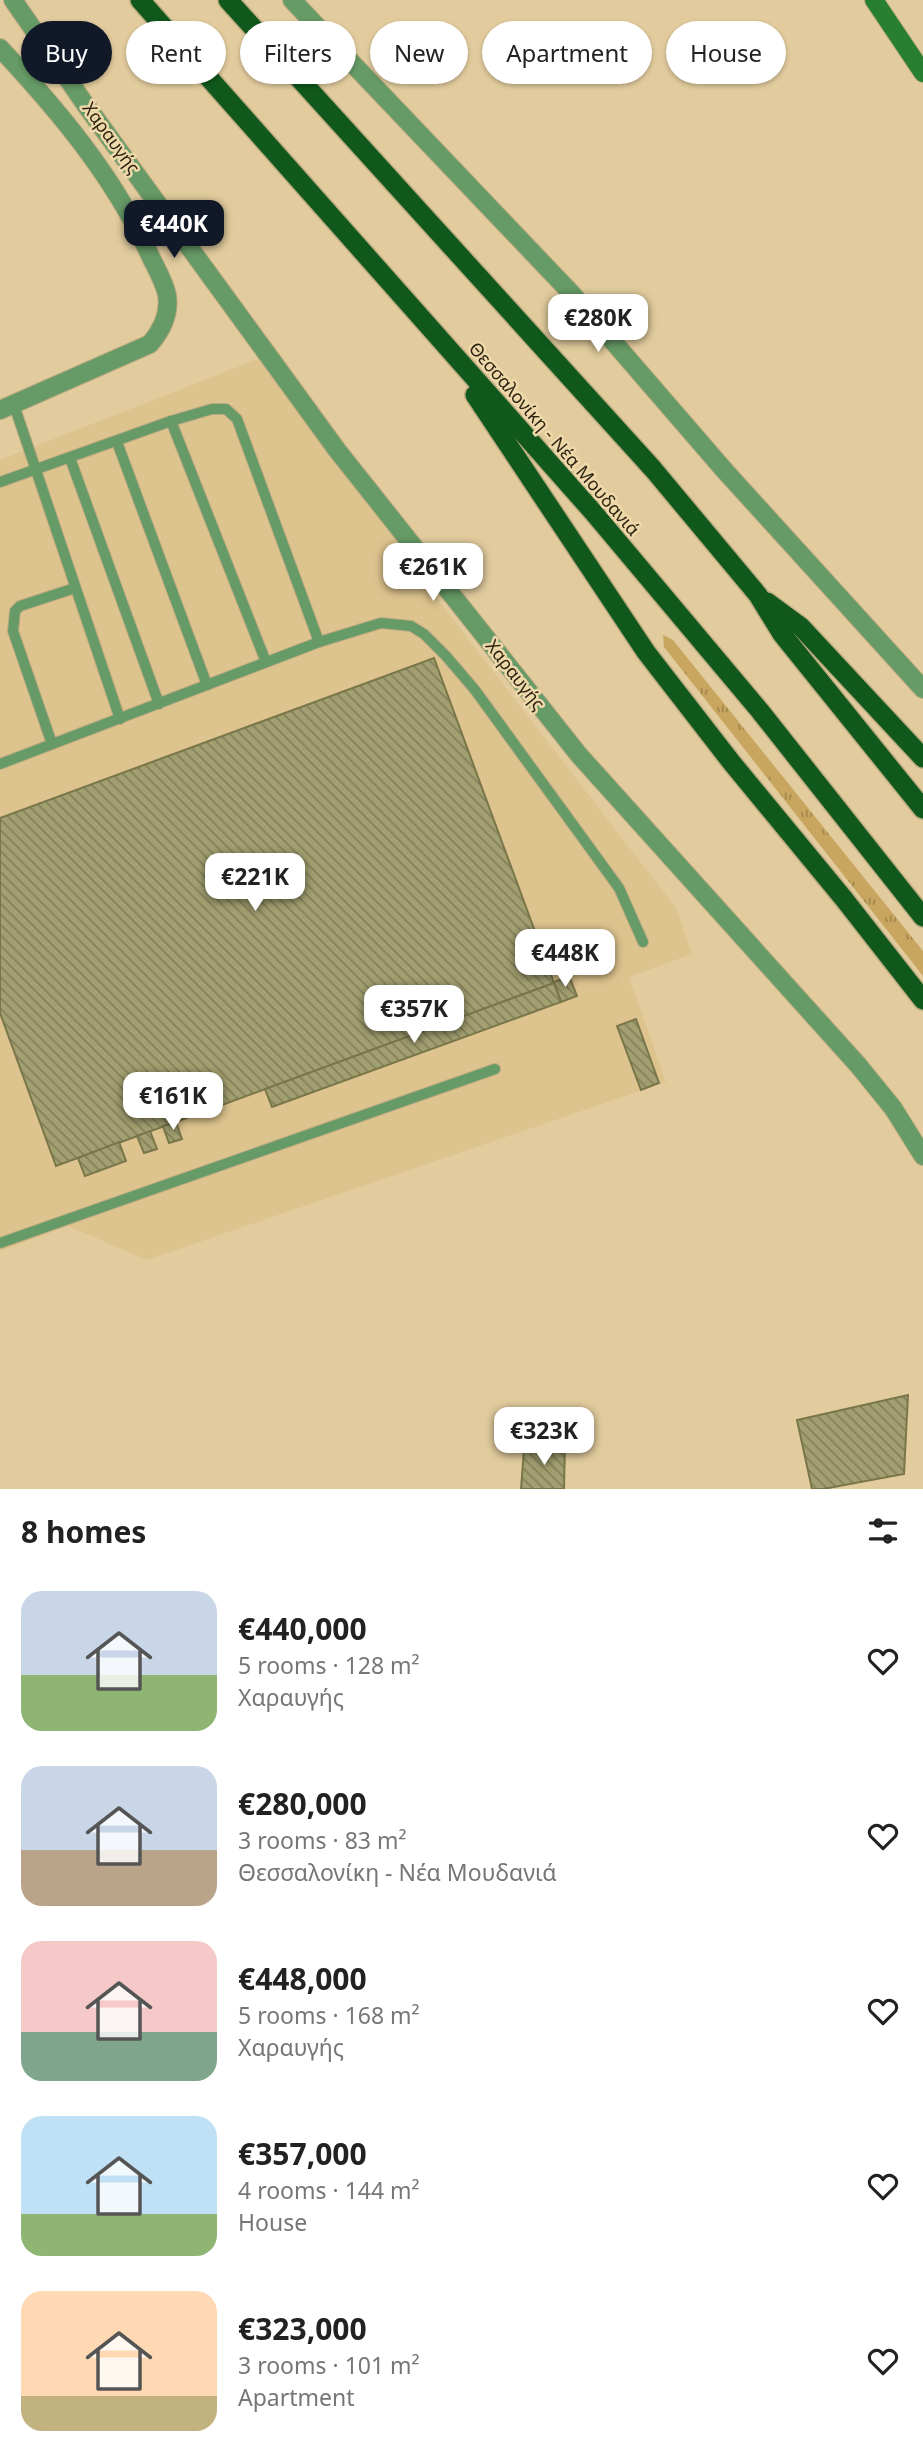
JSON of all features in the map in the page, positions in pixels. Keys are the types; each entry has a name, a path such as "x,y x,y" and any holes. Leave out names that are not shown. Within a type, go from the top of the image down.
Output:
{"highway":[{"name":"Θεσσαλονίκη - Νέα Μουδανιά","path":"140,0 593,512 760,711 923,917"},
{"path":"228,0 653,469 758,595 782,634 923,809"},
{"path":"438,339 646,652 923,1000"},
{"path":"758,595 801,627 923,758"}],"main road":[{"path":"874,0 923,72"}],"street":[{"name":"Χαραυγής","path":"13,0 85,104 337,450 579,755 858,1065 893,1108 923,1156"},
{"path":"292,0 572,293 725,471 923,689"},
{"path":"0,48 49,100 88,151 125,207 162,280 167,296 167,315 150,344 7,407"}],"lane":[{"path":"7,407 36,470 120,719"},
{"path":"0,482 171,421 220,407 234,413 319,642"},
{"path":"171,421 266,662"},
{"path":"117,442 207,685"},
{"path":"70,458 159,704"},
{"path":"52,744 13,631 14,618 20,606 75,588"},
{"path":"0,764 319,642 381,623 411,626 424,634 446,656 475,690 619,888 643,942"},
{"path":"0,1243 495,1069"}],"shaded area":[{"path":"268,355 432,592 676,908 692,954 629,977 666,1082 147,1260 68,1226 0,1251 0,460"}],"green space":[{"path":"663,635 673,640 923,951 923,976 664,647"}],"building":[{"path":"434,658 554,983 56,1166 0,1013 0,818"},
{"path":"569,976 577,996 561,1002 554,982"},
{"path":"554,983 561,1002 272,1107 265,1089"},
{"path":"636,1019 659,1083 641,1090 617,1026"},
{"path":"176,1122 182,1139 169,1143 163,1126"},
{"path":"150,1131 157,1149 144,1153 137,1136"},
{"path":"119,1142 126,1161 85,1176 78,1158"},
{"path":"908,1395 904,1474 812,1489 797,1420"},
{"path":"565,1442 564,1489 521,1489 524,1449"}]}
